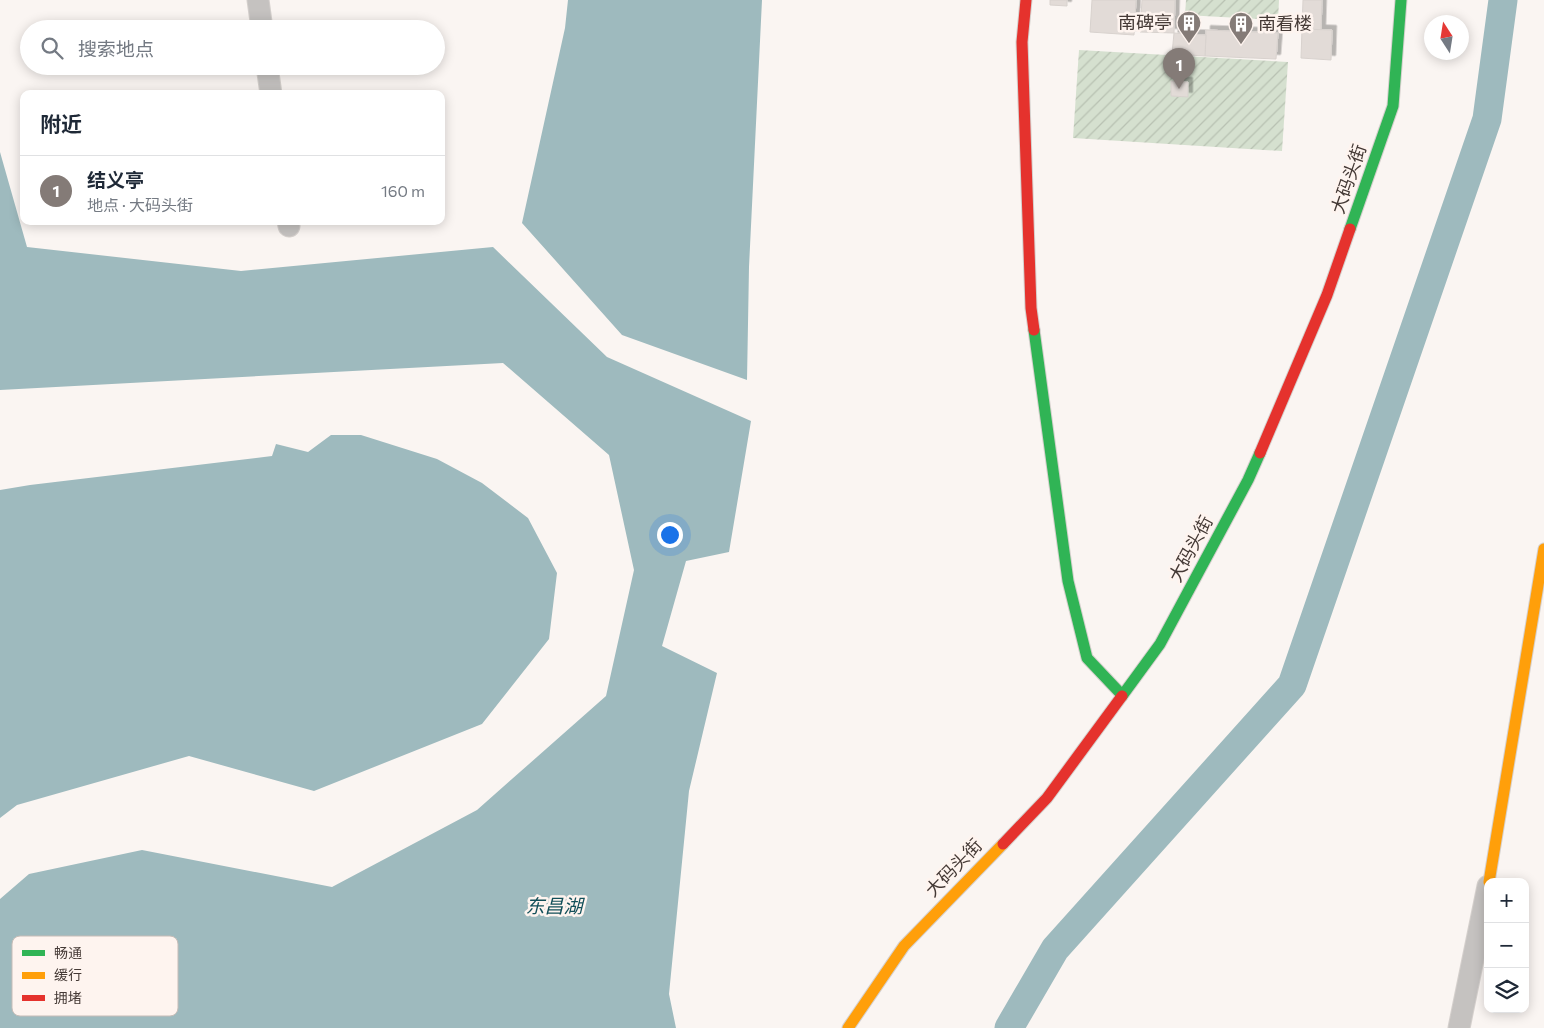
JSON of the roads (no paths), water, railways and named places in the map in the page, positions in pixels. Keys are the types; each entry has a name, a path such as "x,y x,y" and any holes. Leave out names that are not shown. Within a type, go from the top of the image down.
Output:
{"street":[{"path":"258,0 261,20"},
{"path":"1026,0 1022,42 1031,308 1068,581 1088,658 1122,695"},
{"name":"大码头街","path":"848,1028 904,946 1047,798 1160,644 1248,480 1327,295 1393,106 1401,0"},
{"path":"268,75 270,90"},
{"path":"1489,878 1544,549"},
{"path":"1459,1028 1484,906"}],"water":[{"path":"568,0 762,0 749,267 747,380 622,335 522,223 565,28"},
{"name":"东昌湖","path":"0,152 27,247 241,271 493,247 607,357 751,421 729,552 686,561 662,646 717,673 689,791 669,994 676,1028 0,1028 0,899 29,874 142,850 332,887 477,810 606,696 634,570 609,455 503,363 0,390"},
{"path":"331,435 361,435 437,459 482,483 528,518 557,573 549,639 482,724 314,791 189,756 17,805 0,818 0,490 272,456 276,444 308,452"}],"waterway":[{"path":"1009,1028 1055,949 1292,685 1487,119 1503,0"}],"place":[{"name":"南碑亭","path":"1189,44"},
{"name":"南看楼","path":"1241,45"},
{"name":"结义亭","path":"1179,89"}]}
